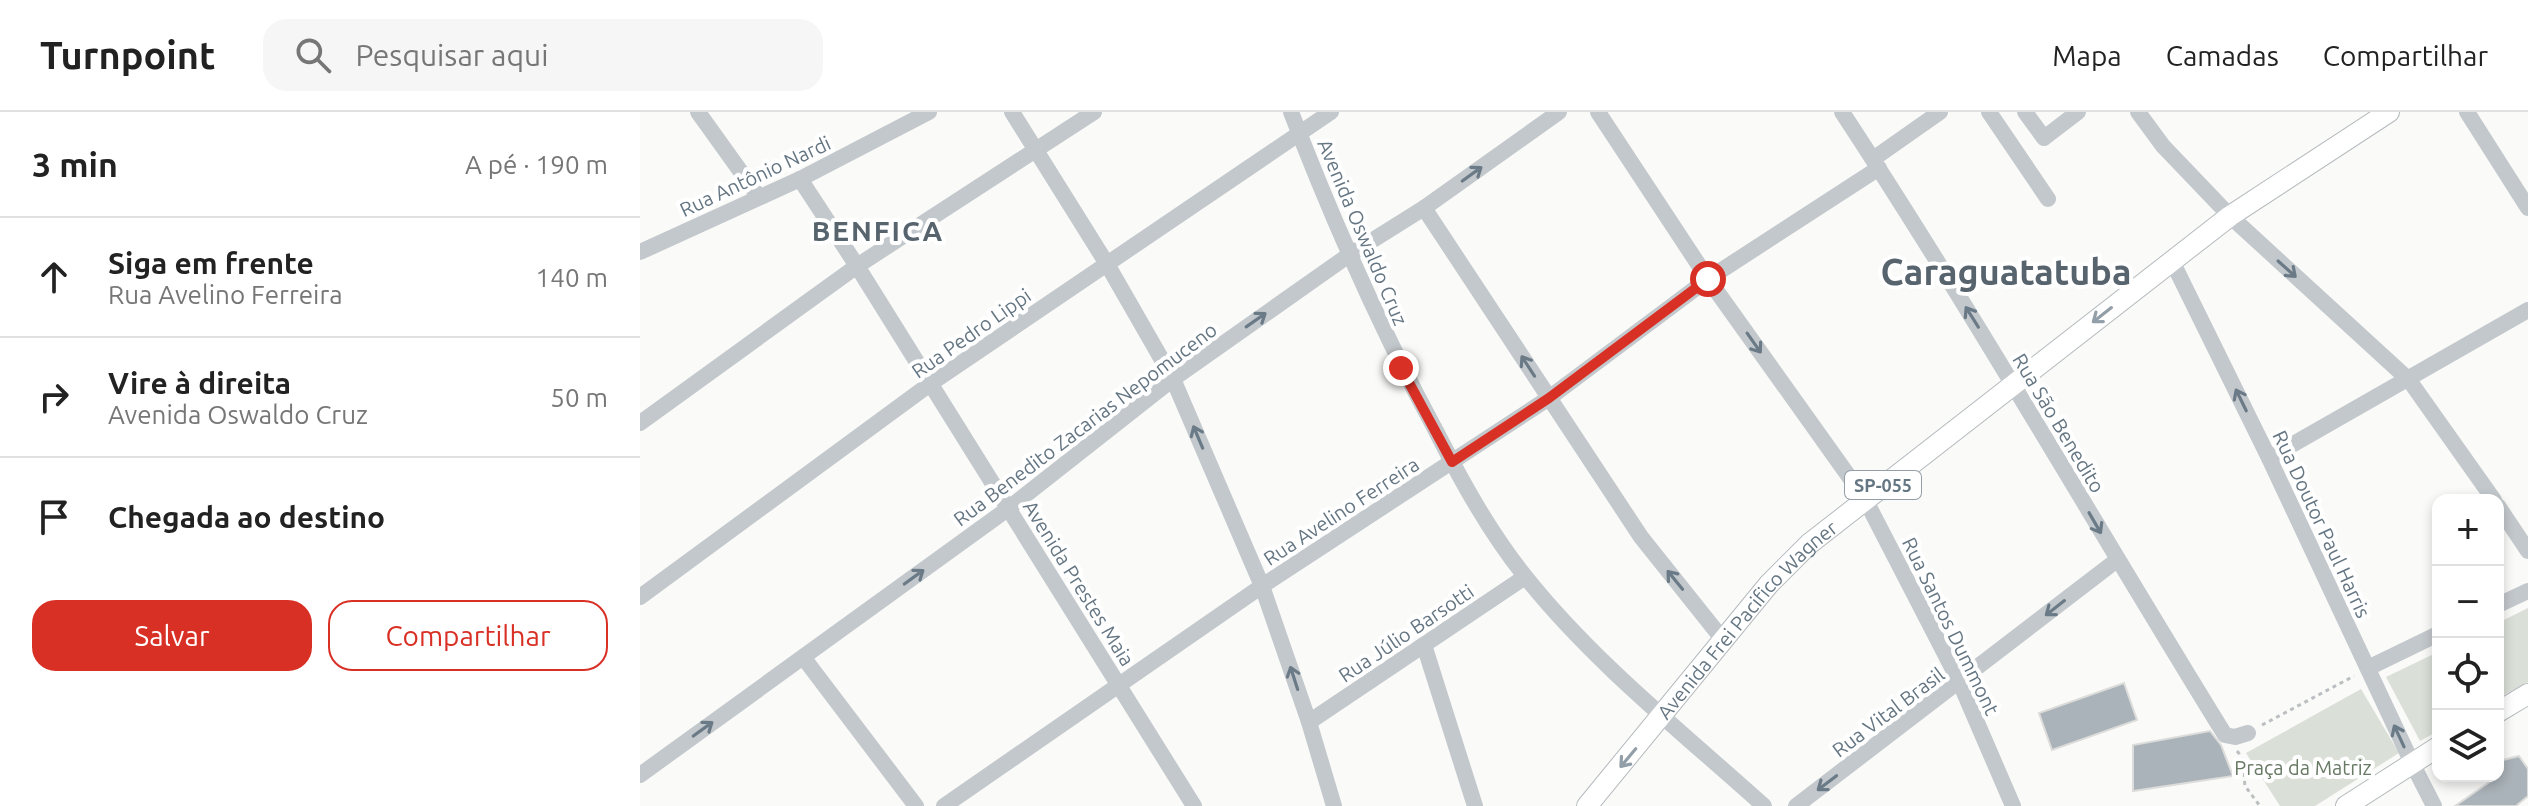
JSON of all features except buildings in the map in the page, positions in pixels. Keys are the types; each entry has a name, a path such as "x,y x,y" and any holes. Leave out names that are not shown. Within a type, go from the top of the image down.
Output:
{"main road":[{"name":"Avenida Frei Pacifico Wagner","path":"1587,806 1809,544 2230,216 2389,112"},
{"path":"2501,710 2528,694"},
{"path":"2346,806 2432,751"}],"street":[{"name":"Rua Antônio Nardi","path":"640,252 800,179 929,112"},
{"path":"1012,112 1107,264 1173,379 1262,586 1334,806"},
{"path":"640,423 857,266 1094,112"},
{"name":"Avenida Oswaldo Cruz","path":"1291,112 1349,255 1401,368 1487,526 1525,577 1577,634 1764,806"},
{"name":"Rua Pedro Lippi","path":"640,597 930,384 1331,112"},
{"name":"Rua Benedito Zacarias Nepomuceno","path":"640,775 1009,508 1173,379 1559,112"},
{"name":"Rua Santos Dummont","path":"1598,112 1708,279 1865,499 1960,683 2013,806"},
{"name":"Rua São Benedito","path":"1842,112 2013,383 2225,735"},
{"name":"Rua Avelino Ferreira","path":"947,805 1262,586 1549,398 1708,279 1876,164 1940,112"},
{"path":"1989,112 2048,199"},
{"path":"2025,112 2044,138 2078,112"},
{"path":"2138,112 2163,146 2230,216 2409,380 2490,494"},
{"path":"2467,112 2528,208"},
{"path":"702,113 759,197"},
{"name":"Avenida Prestes Maia","path":"800,179 1194,806"},
{"path":"1424,208 1641,537 1724,641"},
{"name":"Rua Doutor Paul Harris","path":"2172,261 2434,806"},
{"path":"2269,458 2528,310"},
{"path":"2504,514 2526,543"},
{"name":"Rua Vital Brasil","path":"1796,806 2117,560"},
{"name":"Rua Júlio Barsotti","path":"1309,722 1525,577"},
{"path":"2504,602 2528,591"},
{"path":"2368,668 2432,637"},
{"path":"1424,645 1475,806"},
{"path":"803,657 916,806"},
{"path":"2225,735 2235,737 2248,733"}],"path":[{"path":"2248,733 2368,668"},
{"path":"2225,735 2244,759 2247,770 2245,786 2260,806"}],"green space":[{"path":"2528,608 2528,682 2504,695 2504,638 2504,620"},
{"path":"2432,655 2432,734 2420,741 2386,677"},
{"name":"Praça da Matriz","path":"2361,689 2399,753 2315,806 2280,806 2246,753"}],"district":[{"name":"BENFICA","path":"878,230"},
{"name":"Caraguatatuba","path":"2006,271"}],"route":[{"path":"1401,368 1452,462 1549,398 1708,279"}]}
